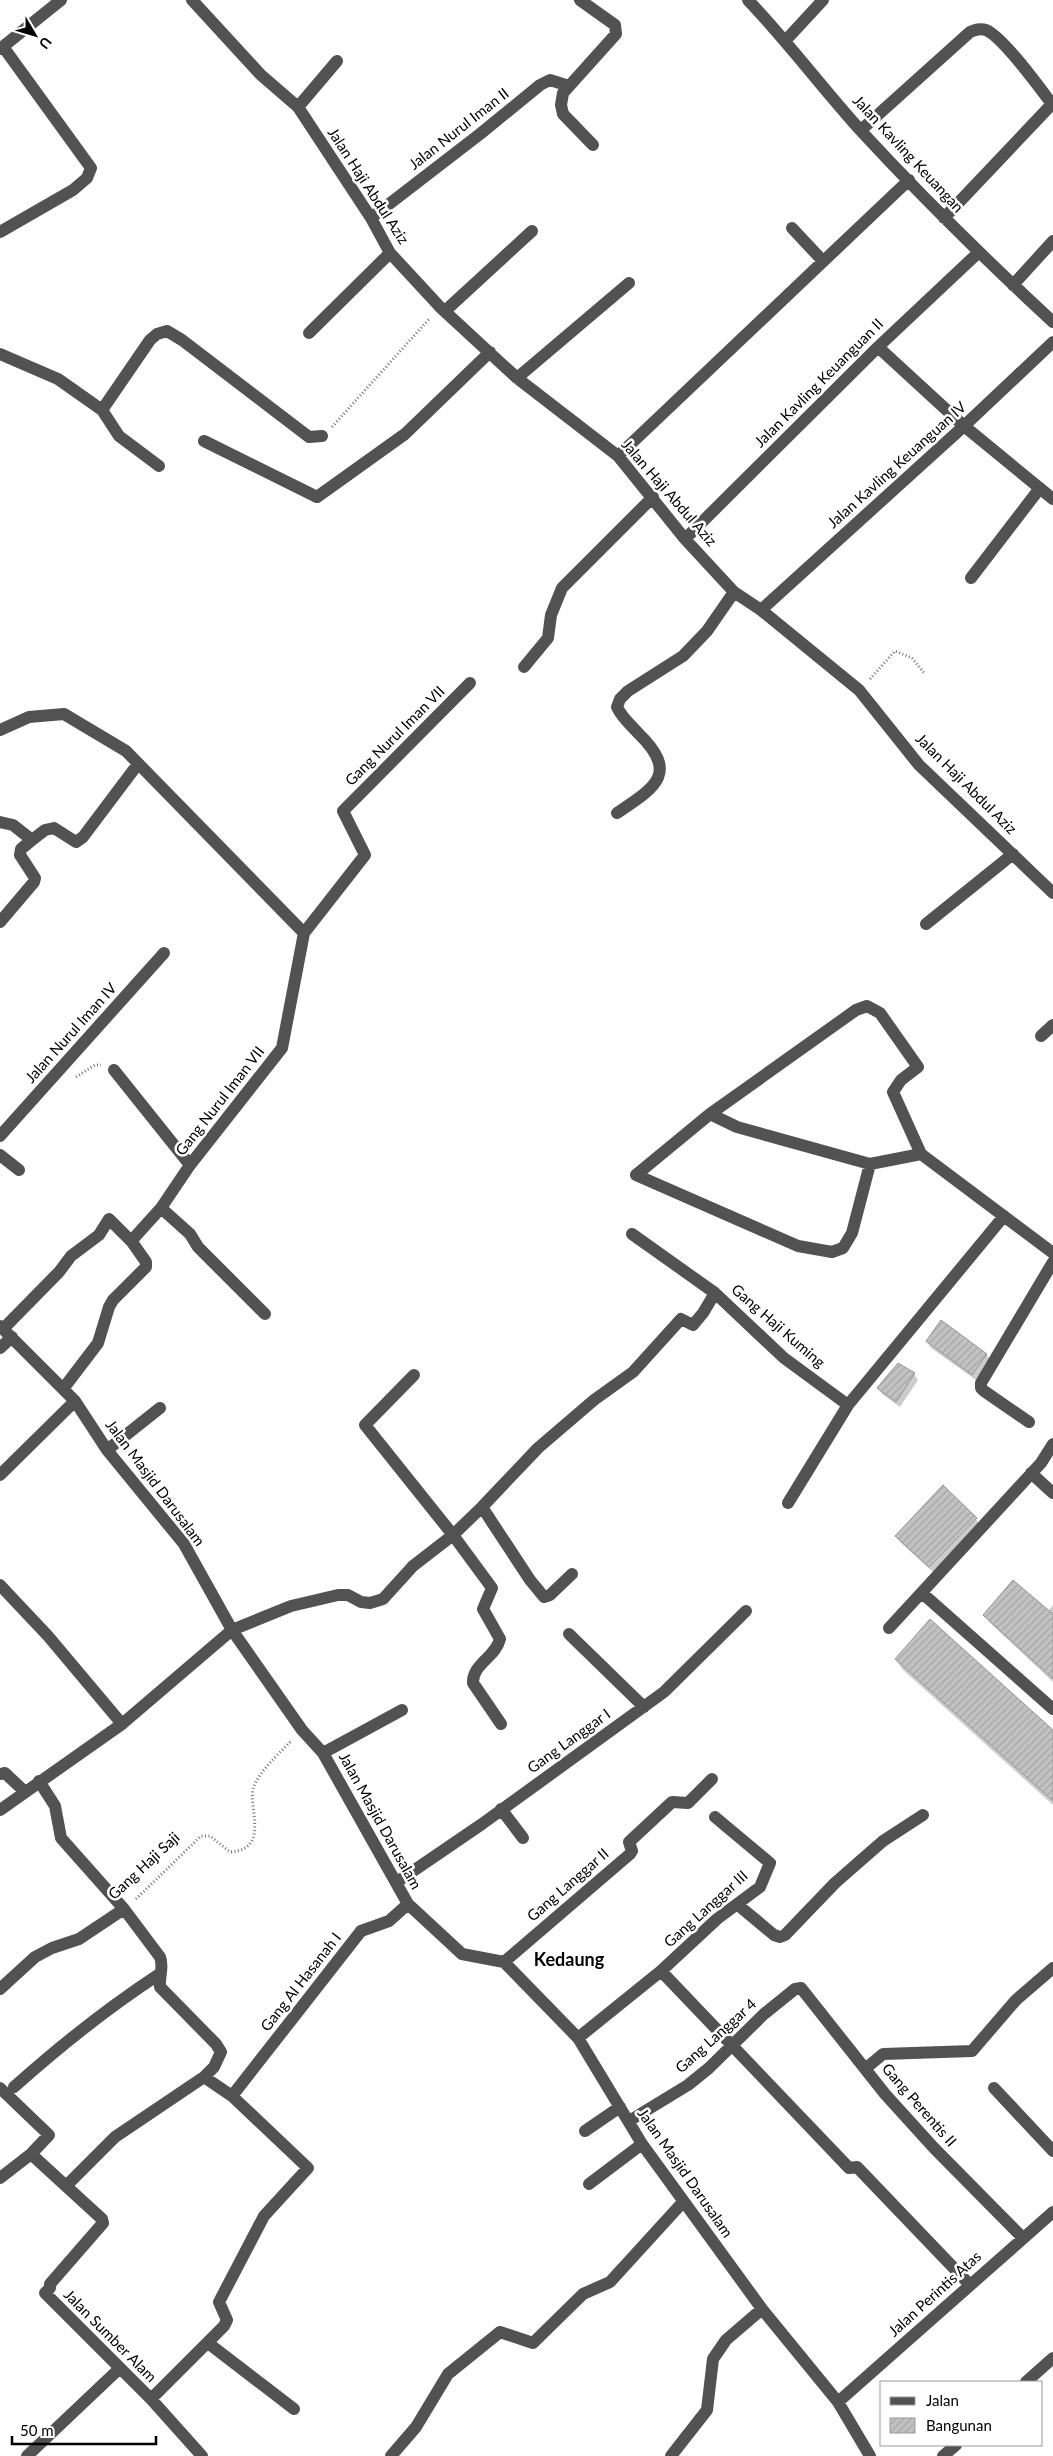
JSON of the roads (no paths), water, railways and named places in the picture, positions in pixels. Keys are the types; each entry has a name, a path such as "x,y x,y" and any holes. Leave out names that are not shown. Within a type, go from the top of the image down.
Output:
{"street":[{"path":"0,232 73,190 88,178 91,168 2,48 60,0"},
{"path":"580,0 615,25 617,29 616,34 564,93 562,99 563,114 593,145"},
{"name":"Jalan Kavling Keuangan","path":"748,0 786,40 861,130 944,218 978,253 1053,322"},
{"path":"786,40 823,0"},
{"name":"Jalan Haji Abdul Aziz","path":"198,2 261,76 298,107 372,218 390,253 442,309 517,378 618,456 654,498 685,539 734,592 761,610 859,690 919,765 1053,893"},
{"path":"861,130 970,32 978,29 986,30 1005,47 1052,103 944,218"},
{"path":"298,107 337,61"},
{"name":"Jalan Nurul Iman II","path":"372,218 540,85 550,80 570,86"},
{"path":"618,456 822,260 909,180"},
{"path":"792,228 822,260"},
{"path":"442,309 532,231"},
{"path":"1013,285 1053,241"},
{"path":"309,333 390,253"},
{"name":"Jalan Kavling Keuanguan II","path":"685,539 878,347 978,253"},
{"path":"517,378 629,284"},
{"path":"102,410 150,340 157,334 166,332 182,340 309,437 322,436"},
{"name":"Jalan Kavling Keuanguan IV","path":"761,610 964,426 1053,342"},
{"path":"878,347 964,426 1053,499"},
{"path":"204,441 317,497 405,434 490,352"},
{"path":"0,354 58,379 102,410 119,436 159,466"},
{"path":"971,578 1040,488"},
{"path":"524,667 548,638 551,615 562,588 654,498"},
{"path":"617,813 647,793 660,777 660,764 654,748 620,715 617,707 620,699 628,691 683,656 707,631 734,592"},
{"name":"Gang Nurul Iman VII","path":"132,1242 161,1208 190,1165 282,1048 304,933 365,855 343,811 470,683"},
{"path":"0,730 29,717 64,714 126,752 304,933"},
{"path":"0,922 34,882 35,878 20,855 21,850 45,830 54,828 76,842 83,837 138,764"},
{"path":"0,822 13,825 32,840"},
{"path":"926,924 1013,854"},
{"name":"Jalan Nurul Iman IV","path":"1,1134 164,953"},
{"path":"870,1164 852,1233 844,1248 832,1252 798,1246 636,1175 710,1114 856,1010 867,1006 880,1013 918,1067 901,1080 893,1092 921,1154 1053,1253"},
{"path":"1041,1036 1053,1026"},
{"path":"114,1070 190,1165"},
{"path":"710,1114 737,1127 870,1164 921,1154"},
{"path":"0,1156 19,1170"},
{"path":"161,1208 190,1234 198,1248 265,1314"},
{"path":"788,1503 848,1405 1004,1216"},
{"path":"0,1348 5,1331 59,1272 71,1256 99,1235 109,1219 132,1242 146,1262 146,1266 113,1300 98,1343 63,1389"},
{"name":"Gang Haji Kuming","path":"632,1234 715,1293 784,1358 848,1405"},
{"path":"1028,1422 984,1391 981,1388 981,1383 1053,1262"},
{"path":"0,1810 24,1791 122,1724 232,1630 291,1606 338,1595 348,1595 361,1602 370,1603 383,1599 413,1566 453,1535 482,1507 538,1448 594,1400 633,1372 681,1319 692,1325 703,1313 715,1293"},
{"name":"Jalan Masjid Darusalam","path":"5,1331 75,1401 108,1450 184,1544 232,1630 302,1730 323,1753 408,1904 462,1954 504,1962 578,2038 642,2144 762,2309 838,2402 870,2456"},
{"path":"414,1375 365,1425 453,1535 492,1588 483,1609 500,1639 498,1647 472,1676 473,1683 501,1724"},
{"path":"0,1475 75,1401"},
{"path":"108,1450 160,1408"},
{"path":"889,1628 1041,1463 1053,1444"},
{"path":"1032,1473 1053,1493"},
{"path":"482,1507 530,1580 544,1597 548,1596 572,1574"},
{"path":"0,1585 48,1636 122,1724"},
{"path":"922,1593 1053,1709"},
{"name":"Gang Langgar I","path":"397,1882 664,1692 746,1611"},
{"path":"569,1634 644,1707"},
{"path":"323,1753 402,1710"},
{"path":"0,1774 5,1773 24,1791"},
{"name":"Gang Langgar II","path":"504,1962 630,1854 632,1851 629,1842 672,1802 688,1803 712,1779"},
{"path":"40,1781 55,1806 61,1838 124,1910 160,1957 162,1963 158,1975 160,1986 216,2044 221,2052 214,2067 204,2077 115,2137 67,2185"},
{"path":"501,1809 523,1838"},
{"path":"738,1905 774,1935 780,1937 835,1882 883,1841 923,1815"},
{"name":"Gang Langgar III","path":"578,2038 661,1972 717,1919 760,1887 770,1863 715,1817"},
{"name":"Gang Al Hasanah I","path":"232,2096 361,1931 389,1921 408,1904"},
{"name":"Gang Haji Saji","path":"0,1989 35,1957 52,1948 79,1939 124,1910"},
{"path":"865,2069 883,2054 972,2051 1016,2000 1053,1968"},
{"path":"661,1972 734,2045 850,2168 857,2167 970,2285"},
{"path":"14,2087 61,2045 111,2006 158,1975"},
{"name":"Gang Perentis II","path":"798,1987 804,1991 865,2069 934,2148 1023,2238"},
{"name":"Gang Langgar 4","path":"628,2121 688,2085 734,2045 764,2014 798,1987"},
{"path":"151,2399 226,2324 227,2320 219,2302 264,2216 308,2168 232,2096 204,2077"},
{"path":"0,2088 49,2135 30,2154 0,2178"},
{"path":"994,2088 1052,2148"},
{"path":"585,2131 620,2107"},
{"path":"589,2184 642,2144"},
{"name":"Jalan Sumber Alam","path":"30,2154 67,2185 104,2223 50,2284 50,2288 45,2293 151,2399 202,2456"},
{"path":"391,2456 416,2427 448,2374 500,2332 533,2343 584,2294 610,2282 683,2202"},
{"name":"Jalan Perintis Atas","path":"838,2402 1053,2212"},
{"path":"671,2456 707,2410 713,2359 726,2340 762,2309"},
{"path":"208,2343 294,2408"},
{"path":"1027,2381 1053,2358"},
{"path":"27,2456 120,2368"},
{"path":"943,2456 955,2446"}],"district":[{"name":"Kedaung","path":"569,1960"}]}
